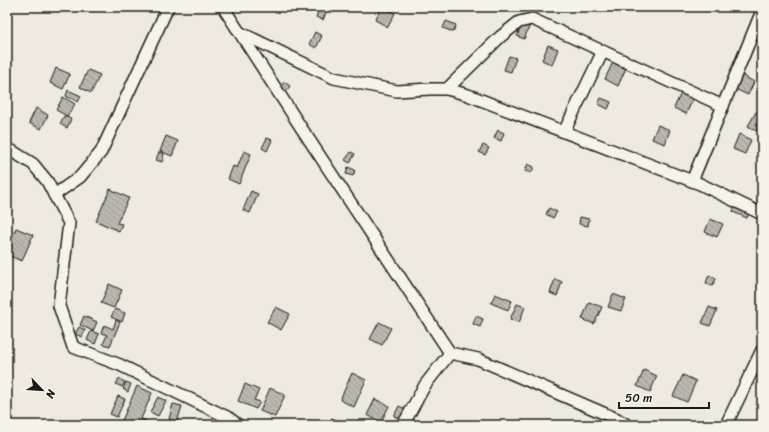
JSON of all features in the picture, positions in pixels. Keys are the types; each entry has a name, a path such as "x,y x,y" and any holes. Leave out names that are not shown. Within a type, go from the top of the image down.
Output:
{"street":[{"path":"54,195 80,178 101,152 168,7"},
{"path":"223,7 450,352 478,359 617,419 627,425"},
{"path":"692,181 762,11"},
{"path":"447,89 500,37 519,22 532,19 723,106"},
{"path":"241,33 334,78 397,91 447,89 468,96 692,181 762,214"},
{"path":"564,132 603,51"},
{"path":"7,148 33,164 47,181 69,222 59,306 73,347 127,369 229,418 238,425"},
{"path":"726,425 762,350"},
{"path":"403,425 425,386 450,352"}],"building":[{"path":"320,7 328,7 323,20 316,17"},
{"path":"382,7 395,13 388,27 375,20"},
{"path":"446,21 456,25 453,32 443,28"},
{"path":"523,22 530,25 524,39 517,36"},
{"path":"315,32 322,36 316,48 309,44"},
{"path":"548,45 558,49 552,65 542,60"},
{"path":"509,56 516,58 511,72 504,70"},
{"path":"613,62 626,68 618,86 605,79"},
{"path":"56,68 70,74 63,89 50,83"},
{"path":"88,70 100,75 91,93 80,87"},
{"path":"742,75 754,82 748,95 735,89"},
{"path":"284,82 290,86 286,92 280,88"},
{"path":"68,90 81,96 78,102 66,96"},
{"path":"681,93 693,99 686,114 674,108"},
{"path":"63,97 75,104 67,116 56,110"},
{"path":"601,98 611,102 608,109 598,104"},
{"path":"36,108 48,115 41,129 29,123"},
{"path":"756,112 762,115 762,119 756,131 748,126"},
{"path":"64,116 71,119 67,128 60,124"},
{"path":"658,125 670,130 665,144 652,139"},
{"path":"498,130 504,133 501,141 494,138"},
{"path":"739,134 751,140 745,154 733,149"},
{"path":"166,136 178,141 172,156 160,151"},
{"path":"267,138 272,140 267,151 262,148"},
{"path":"483,145 489,148 485,155 479,152"},
{"path":"244,151 251,154 239,184 228,179 233,166 237,168"},
{"path":"159,152 164,154 162,162 156,160"},
{"path":"351,152 355,154 350,163 345,160"},
{"path":"528,164 534,167 531,173 525,171"},
{"path":"348,167 355,170 353,176 346,174"},
{"path":"110,189 129,198 117,223 122,224 119,231 96,221"},
{"path":"251,191 258,194 250,213 243,210"},
{"path":"735,205 749,212 747,218 733,212"},
{"path":"549,208 557,212 553,218 546,214"},
{"path":"580,217 589,219 588,226 579,224"},
{"path":"710,219 723,224 717,237 705,232"},
{"path":"16,228 33,235 22,261 7,255 7,249"},
{"path":"709,275 716,279 712,286 706,283"},
{"path":"555,279 562,282 557,296 550,293"},
{"path":"109,284 122,290 114,308 101,303"},
{"path":"495,294 512,301 508,310 491,303"},
{"path":"613,294 626,299 621,311 608,307"},
{"path":"589,302 602,307 594,324 582,319"},
{"path":"517,304 525,307 519,323 510,319"},
{"path":"276,307 290,314 281,330 267,322"},
{"path":"709,307 717,310 710,326 702,323"},
{"path":"115,309 125,313 122,322 111,317"},
{"path":"84,316 97,322 93,331 80,325"},
{"path":"476,316 483,319 480,327 473,324"},
{"path":"116,320 120,322 110,346 103,344 107,335 101,333 104,325 113,329"},
{"path":"379,322 391,328 382,345 370,339"},
{"path":"79,327 85,330 82,337 75,334"},
{"path":"91,331 99,334 95,344 87,340"},
{"path":"644,370 657,376 650,392 637,386"},
{"path":"352,373 366,380 354,407 340,400"},
{"path":"683,375 696,381 687,402 673,396"},
{"path":"119,379 125,382 122,387 116,384"},
{"path":"126,382 131,384 128,392 123,389"},
{"path":"245,384 259,390 254,400 260,402 256,409 238,401"},
{"path":"137,386 152,393 141,419 146,421 144,425 120,425"},
{"path":"270,388 285,395 275,417 260,411"},
{"path":"118,396 125,399 117,417 110,414"},
{"path":"158,397 166,401 158,416 150,412"},
{"path":"375,399 389,406 381,422 367,415"},
{"path":"173,404 182,406 177,422 169,419"},
{"path":"399,406 405,409 400,419 394,416"},
{"path":"332,418 339,421 338,425 330,425"}]}
